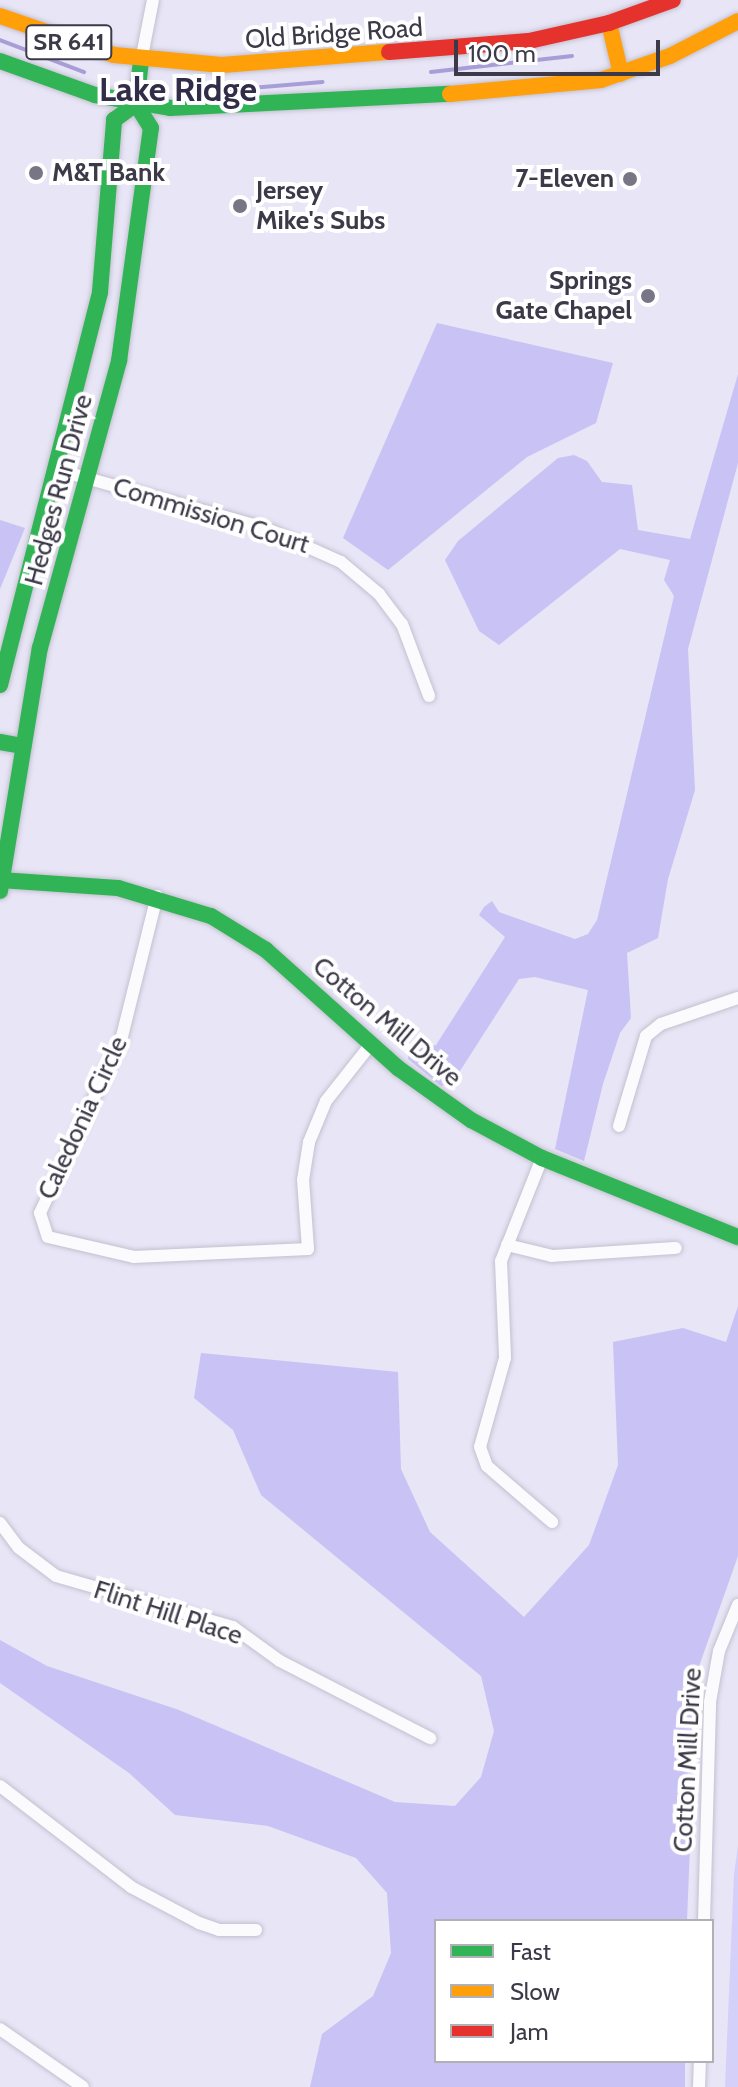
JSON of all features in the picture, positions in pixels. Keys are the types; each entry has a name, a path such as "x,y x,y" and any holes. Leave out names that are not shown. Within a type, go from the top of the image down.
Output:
{"street":[{"name":"Hedges Run Drive","path":"1,884 40,648 90,479 119,361 151,128 136,104 153,0"},
{"name":"Old Bridge Road","path":"0,16 73,44 141,61 222,65 410,53 529,41 609,23 673,0"},
{"name":"SR 641","path":"0,61 77,90 136,104 208,110 558,88 621,74 738,21"},
{"path":"609,23 621,74"},
{"name":"Hedges Run Drive","path":"0,685 58,470 100,292 114,120 136,104"},
{"name":"Commission Court","path":"58,470 265,528 341,562 379,594 402,624 429,696"},
{"path":"0,742 22,746"},
{"name":"Cotton Mill Drive","path":"1,884 118,888 157,896 245,935 371,1044 464,1116 542,1158 738,1237"},
{"name":"Caledonia Circle","path":"157,896 121,1040 40,1213 48,1237 100,1252 172,1258 308,1249 303,1180 309,1142 326,1101 371,1044"},
{"path":"619,1126 646,1036 661,1024 738,998"},
{"path":"542,1158 507,1245 499,1278 505,1358 480,1447 487,1466 552,1522"},
{"path":"507,1245 552,1256 676,1248"},
{"name":"Flint Hill Place","path":"0,1523 19,1548 56,1576 233,1627 280,1661 430,1738"},
{"name":"Cotton Mill Drive","path":"704,1919 710,1702 719,1651 738,1605"},
{"path":"0,1786 131,1887 199,1923 219,1930 256,1930"},
{"path":"0,2029 83,2087"},
{"path":"699,2087 700,2063"}],"shaded area":[{"path":"437,323 613,363 596,423 527,457 388,570 343,538"},
{"path":"738,374 738,463 688,649 695,790 668,879 658,938 627,953 631,1018 620,1033 603,1084 584,1161 555,1149 588,990 535,977 519,979 451,1085 441,1086 408,1059 409,1051 436,1045 505,937 479,915 492,901 499,912 575,939 588,934 597,920 674,596 664,580 670,560 620,549 499,645 479,631 445,560 458,541 558,458 574,455 587,461 602,482 632,485 638,530 690,539"},
{"path":"0,520 25,528 0,589"},
{"path":"738,1306 738,1556 697,1672 687,1919 434,1919 434,2063 685,2063 685,2087 310,2087 322,2034 373,1996 391,1953 387,1893 356,1858 268,1826 175,1815 129,1773 0,1683 0,1640 47,1666 179,1710 395,1802 455,1806 481,1777 494,1731 481,1676 261,1495 233,1430 194,1398 201,1353 398,1372 401,1469 430,1532 524,1617 589,1545 618,1465 613,1342 683,1328 726,1342"},
{"path":"738,1846 738,2087 725,2087 734,1874"}],"waterway":[{"path":"0,40 84,72"},
{"path":"431,72 572,56"},
{"path":"194,93 323,82"}],"traffic: fast":[{"path":"0,61 95,95 170,108 450,94"},
{"path":"0,891 40,648 119,361 151,128 136,104 141,61"},
{"path":"0,685 100,292 114,120 136,104"},
{"path":"0,742 22,746"},
{"path":"0,880 118,888 211,916 266,950 398,1068 471,1120 542,1158 738,1237"}],"traffic: slow":[{"path":"0,16 114,55 222,65 389,52"},
{"path":"450,94 601,80 670,56 738,21"},
{"path":"609,23 621,74"}],"traffic: jam":[{"path":"389,52 529,41 609,23 673,0"}],"place":[{"name":"M&T Bank","path":"36,173"},
{"name":"7-Eleven","path":"630,179"},
{"name":"Jersey Mike's Subs","path":"240,206"},
{"name":"Springs Gate Chapel","path":"648,296"}],"district":[{"name":"Lake Ridge","path":"178,90"}]}
